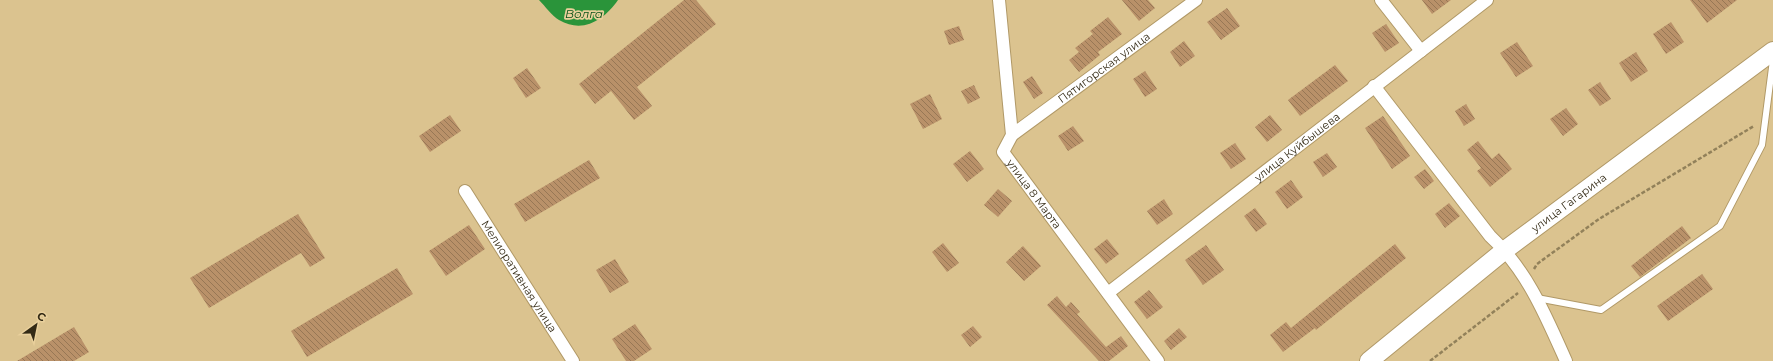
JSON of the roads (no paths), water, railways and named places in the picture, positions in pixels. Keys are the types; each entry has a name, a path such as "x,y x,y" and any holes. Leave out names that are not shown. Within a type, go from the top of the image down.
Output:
{"main road":[{"name":"улица Гагарина","path":"1369,361 1505,250 1773,51"}],"street":[{"path":"999,0 1012,136"},
{"name":"Пятигорская улица","path":"1012,136 1196,0"},
{"path":"1381,0 1420,51"},
{"name":"улица Куйбышева","path":"1108,293 1487,0"},
{"path":"1374,86 1490,236 1505,250 1527,281 1537,298 1566,361"},
{"name":"улица 8 Марта","path":"1012,136 1003,152 1158,361"},
{"name":"Мелиоративная улица","path":"466,191 573,361"}],"lane":[{"path":"1537,298 1601,310 1720,226 1762,145 1773,60"}],"water":[{"name":"Волга","path":"539,0 618,0 600,19 592,23 576,26 556,18"}]}
